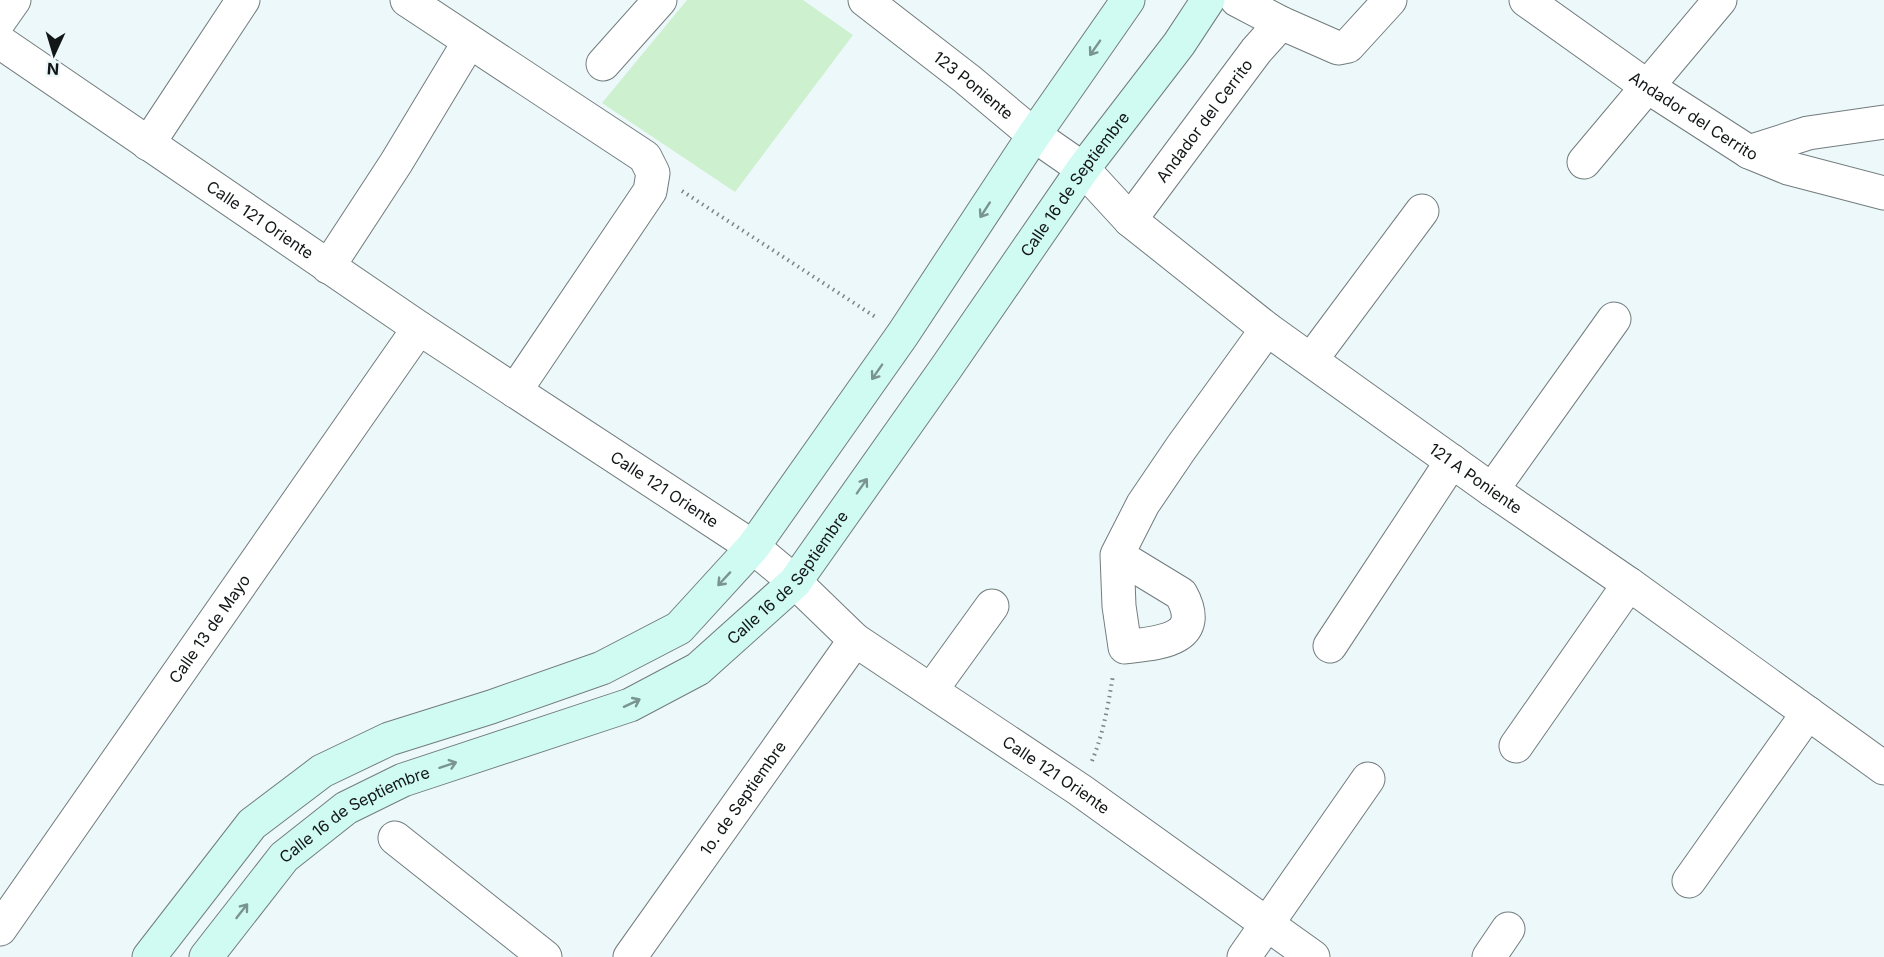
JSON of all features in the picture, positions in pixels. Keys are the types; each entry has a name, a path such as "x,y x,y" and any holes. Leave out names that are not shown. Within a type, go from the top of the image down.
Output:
{"main road":[{"path":"149,957 252,824 322,771 389,739 491,707 602,668 679,628 753,547 903,334 1034,135 1128,0"},
{"name":"Calle 16 de Septiembre","path":"206,957 284,857 346,808 403,780 630,705 698,669 795,582 1083,169 1179,44 1208,0"}],"street":[{"path":"0,20 14,0"},
{"path":"148,144 243,0"},
{"path":"407,0 645,157 653,173 650,191 515,391"},
{"path":"603,64 660,0"},
{"name":"123 Poniente","path":"865,0 967,79 1034,135 1083,169"},
{"path":"1237,0 1281,23 1338,48 1348,46 1390,0"},
{"name":"Andador del Cerrito","path":"1526,0 1648,87 1749,152 1808,133 1884,122"},
{"path":"1584,162 1720,0"},
{"name":"Andador del Cerrito","path":"1130,220 1256,51 1281,23"},
{"name":"Calle 121 Oriente","path":"0,42 328,267 753,547 795,582 855,640 1080,790 1313,957"},
{"path":"328,267 396,163 470,42"},
{"path":"1749,152 1788,168 1884,193"},
{"name":"121 A Poniente","path":"1083,169 1130,220 1267,329 1492,490 1629,584 1884,768"},
{"path":"1311,360 1422,211"},
{"path":"1492,490 1614,319"},
{"name":"Calle 13 de Mayo","path":"0,929 419,328"},
{"path":"1117,555 1181,594 1187,604 1188,618 1183,632 1167,641 1125,647 1119,606 1117,555 1150,495 1181,448 1267,329"},
{"path":"1330,646 1452,461"},
{"path":"1516,746 1629,584"},
{"path":"932,690 992,606"},
{"name":"1o. de Septiembre","path":"641,953 855,640"},
{"path":"1689,881 1808,713"},
{"path":"1244,957 1368,779"},
{"path":"395,838 545,957"},
{"path":"1489,957 1508,929"}],"path":[{"path":"653,173 903,334"},
{"path":"1080,790 1102,735 1113,675 1125,647"}],"green space":[{"path":"687,0 803,0 853,35 735,192 602,103"}]}
